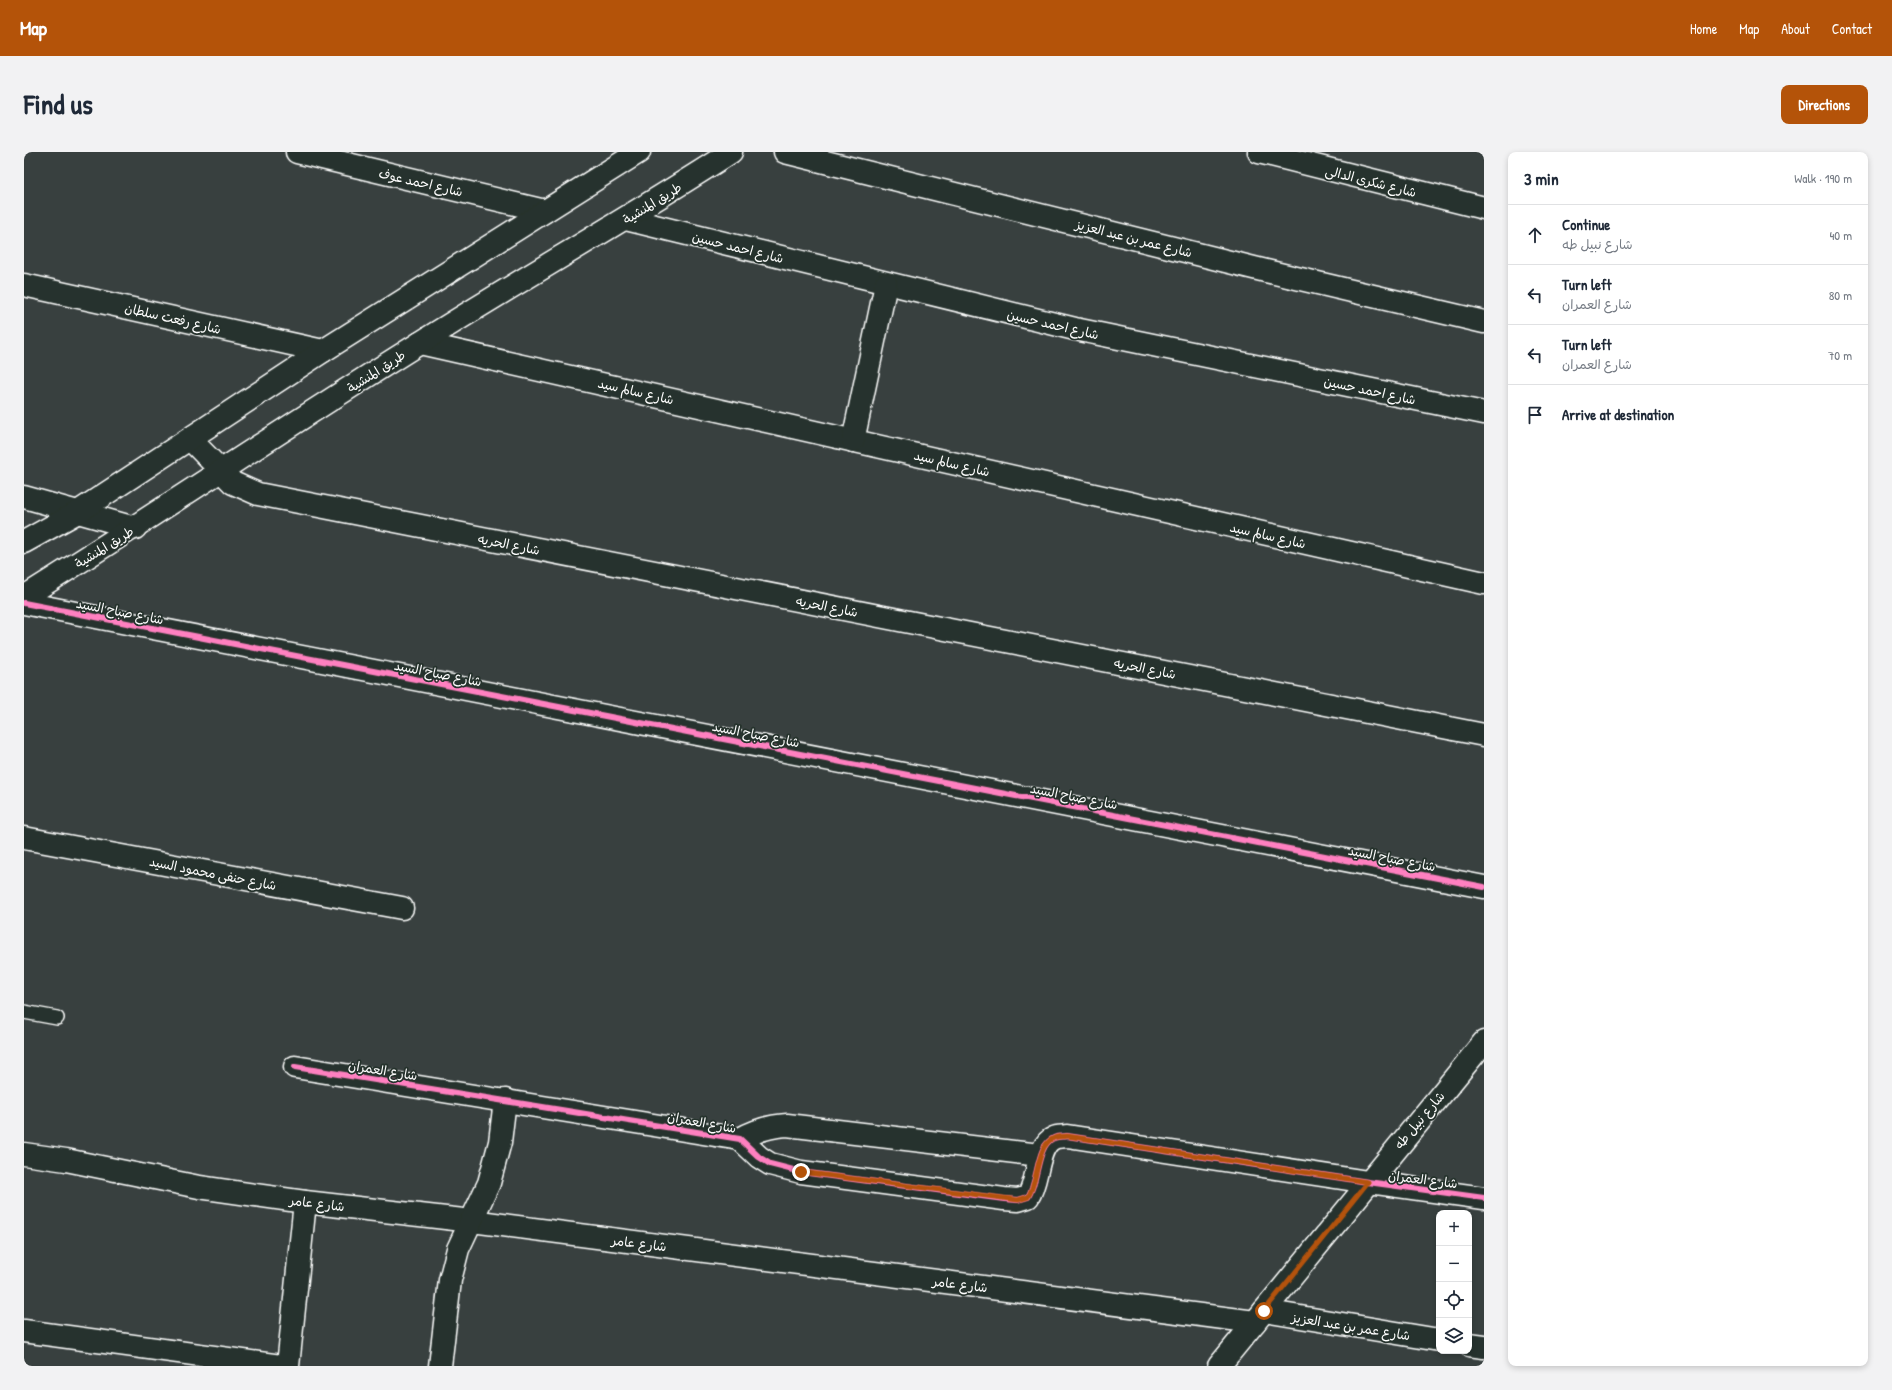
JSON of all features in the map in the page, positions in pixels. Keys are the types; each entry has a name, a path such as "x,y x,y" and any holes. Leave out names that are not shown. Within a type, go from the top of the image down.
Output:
{"street":[{"name":"شارع احمد عوف","path":"297,152 545,211"},
{"path":"24,542 78,512 323,352 639,152"},
{"name":"طريق المنشية","path":"24,597 135,528 221,470 420,342 626,219 731,152"},
{"name":"شارع عمر بن عبد العزيز","path":"785,152 1266,271 1484,322"},
{"name":"شارع شكرى الدالى","path":"1259,152 1484,208"},
{"name":"شارع احمد حسين","path":"626,219 1075,330 1484,414"},
{"path":"853,441 886,284"},
{"name":"شارع رفعت سلطان","path":"24,285 323,352"},
{"name":"شارع سالم سيد","path":"420,342 1484,584"},
{"name":"شارع الحريه","path":"190,439 232,483 258,494 1484,735"},
{"path":"24,497 135,528"},
{"name":"شارع صباح السيد","path":"24,603 1484,888"},
{"name":"شارع حنفى محمود السيد","path":"24,838 402,908"},
{"name":"شارع نبيل طه","path":"1219,1366 1484,1042"},
{"name":"شارع العمران","path":"295,1068 505,1100 740,1139 759,1157 770,1164 783,1169 1018,1200 1028,1197 1034,1188 1040,1155 1045,1144 1054,1138 1067,1136 1368,1182 1484,1198"},
{"path":"440,1366 450,1280 458,1250 489,1183 493,1170 500,1142 505,1100"},
{"path":"740,1139 754,1130 770,1126 787,1125 1040,1155"},
{"name":"شارع عامر","path":"24,1154 66,1160 199,1187 305,1202 1259,1317"},
{"path":"288,1366 305,1202"},
{"name":"شارع عمر بن عبد العزيز","path":"1259,1317 1436,1340"},
{"path":"24,1331 281,1366"},
{"path":"1472,1345 1484,1347"}],"lane":[{"path":"24,1012 57,1018"}],"cycle path":[{"path":"24,603 1484,887"},
{"path":"295,1067 740,1139 759,1157 770,1164 801,1172 1004,1199 1018,1200 1028,1197 1032,1190 1044,1148 1048,1142 1054,1138 1067,1136 1368,1182 1484,1198"}],"route":[{"path":"801,1172 1018,1200 1028,1197 1034,1188 1040,1155 1045,1144 1054,1138 1067,1136 1368,1182 1264,1311"}]}
